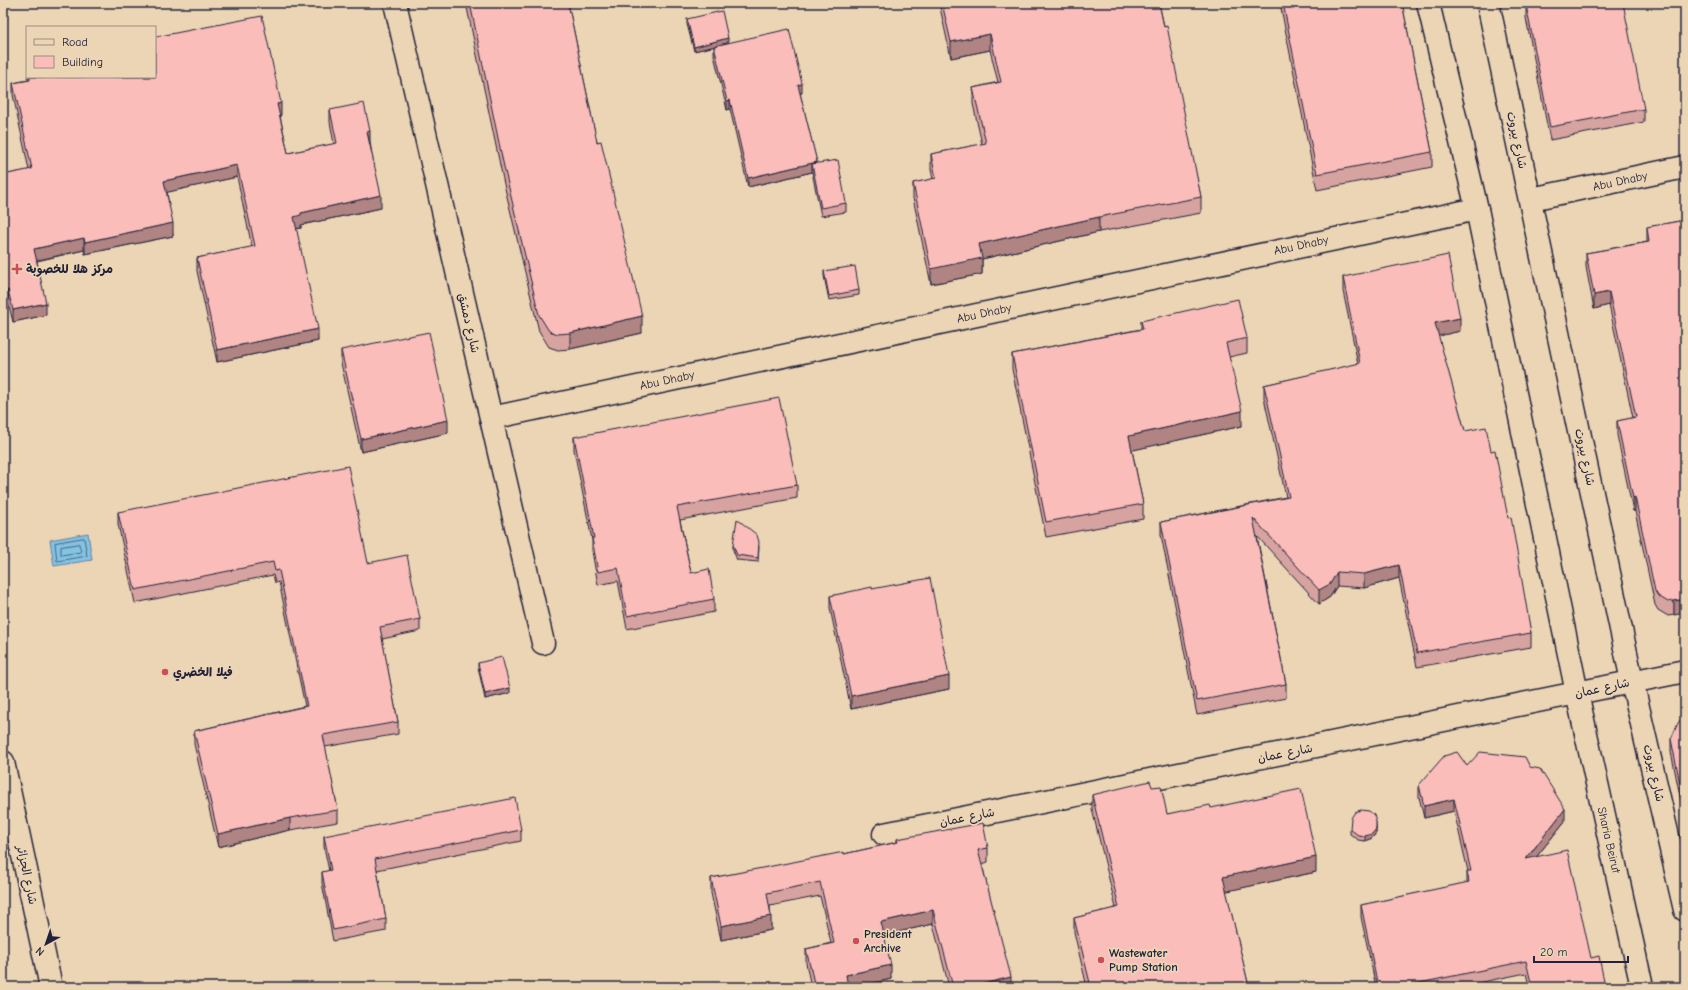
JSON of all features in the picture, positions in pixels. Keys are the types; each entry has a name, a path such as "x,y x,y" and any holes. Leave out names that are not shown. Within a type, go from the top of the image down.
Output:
{"street":[{"name":"شارع دمشق","path":"395,3 543,643"},
{"path":"1428,3 1477,209 1577,693"},
{"name":"شارع بيروت","path":"1488,3 1632,681 1685,910"},
{"name":"Abu Dhaby","path":"1530,199 1685,167"},
{"name":"Abu Dhaby","path":"491,418 1477,209"},
{"name":"شارع عمان","path":"884,834 1685,671"},
{"name":"Sharia Beirut","path":"1577,693 1642,987"},
{"name":"شارع الجزائر","path":"3,762 51,987"}],"water":[{"path":"88,533 92,560 54,566 50,540"}],"building":[{"path":"470,3 568,3 597,142 601,141 642,316 570,333 558,334 549,331 539,315 504,167"},
{"path":"942,3 1159,3 1164,27 1167,26 1201,197 1099,217 979,244 982,258 931,269 913,183 936,178 931,154 986,143 973,88 1001,82 990,34 951,42"},
{"path":"1283,3 1402,3 1432,152 1317,174"},
{"path":"1538,3 1623,3 1644,109 1550,127 1526,5"},
{"path":"722,11 728,38 694,47 687,19"},
{"path":"262,16 281,103 277,104 288,153 337,143 330,110 364,103 370,131 367,132 381,195 301,213 301,215 294,217 318,329 217,350 197,258 255,246 237,165 164,181 173,223 85,242 84,238 34,249 46,303 13,310 8,290 3,291 3,175 32,169 13,83 30,80 30,78 156,78 156,37"},
{"path":"789,29 802,84 798,85 817,162 748,178 730,100 727,101 714,46"},
{"path":"838,160 846,203 821,208 812,164"},
{"path":"1685,220 1685,599 1668,602 1658,596 1655,591 1617,421 1636,417 1609,292 1594,295 1586,253 1649,242 1647,227"},
{"path":"1448,255 1460,318 1435,323 1465,431 1486,427 1491,451 1495,450 1508,518 1511,517 1531,633 1417,653 1399,565 1364,574 1337,572 1330,584 1319,590 1253,518 1286,684 1197,701 1161,522 1289,497 1264,385 1360,363 1343,277"},
{"path":"855,266 859,290 829,296 824,271"},
{"path":"1238,299 1247,338 1226,343 1242,411 1129,436 1143,504 1046,522 1012,354 1143,329 1141,321"},
{"path":"429,332 448,420 361,439 341,350"},
{"path":"779,398 797,485 677,507 691,573 709,569 714,599 627,616 618,568 598,572 592,538 594,538 574,437"},
{"path":"348,466 368,563 407,555 420,619 380,627 398,722 323,735 338,810 290,818 218,834 194,731 307,706 279,570 275,571 273,562 135,590 118,512"},
{"path":"737,519 757,535 759,542 758,558 737,555 733,545"},
{"path":"930,578 949,676 851,696 830,596 872,587 872,589"},
{"path":"502,657 510,688 485,694 478,663"},
{"path":"1685,714 1685,797 1683,798 1671,739 1678,723"},
{"path":"1457,752 1467,766 1480,752 1525,757 1530,767 1540,769 1565,809 1526,859 1567,850 1591,958 1599,956 1605,987 1532,987 1526,961 1400,987 1378,987 1361,905 1469,882 1467,871 1471,871 1454,799 1424,806 1419,785 1444,756"},
{"path":"1150,781 1152,787 1161,786 1167,814 1210,805 1211,808 1301,789 1316,857 1223,877 1249,987 1091,987 1074,918 1119,907 1092,795"},
{"path":"515,798 521,830 375,859 386,919 333,930 322,872 331,870 324,836"},
{"path":"1361,810 1369,811 1374,815 1376,829 1372,834 1365,836 1358,835 1350,829 1351,818 1355,812"},
{"path":"983,823 988,848 978,850 1011,977 971,987 953,987 933,910 881,922 891,965 846,975 848,987 815,987 806,949 834,943 820,882 767,893 771,916 721,926 711,878 844,852 844,854 898,842 897,839"}],"place":[{"name":"مركز هلا للخصوبة","path":"17,269"},
{"name":"فيلا الخضري","path":"165,672"},
{"name":"President Archive","path":"856,941"},
{"name":"Wastewater Pump Station","path":"1101,960"}]}
